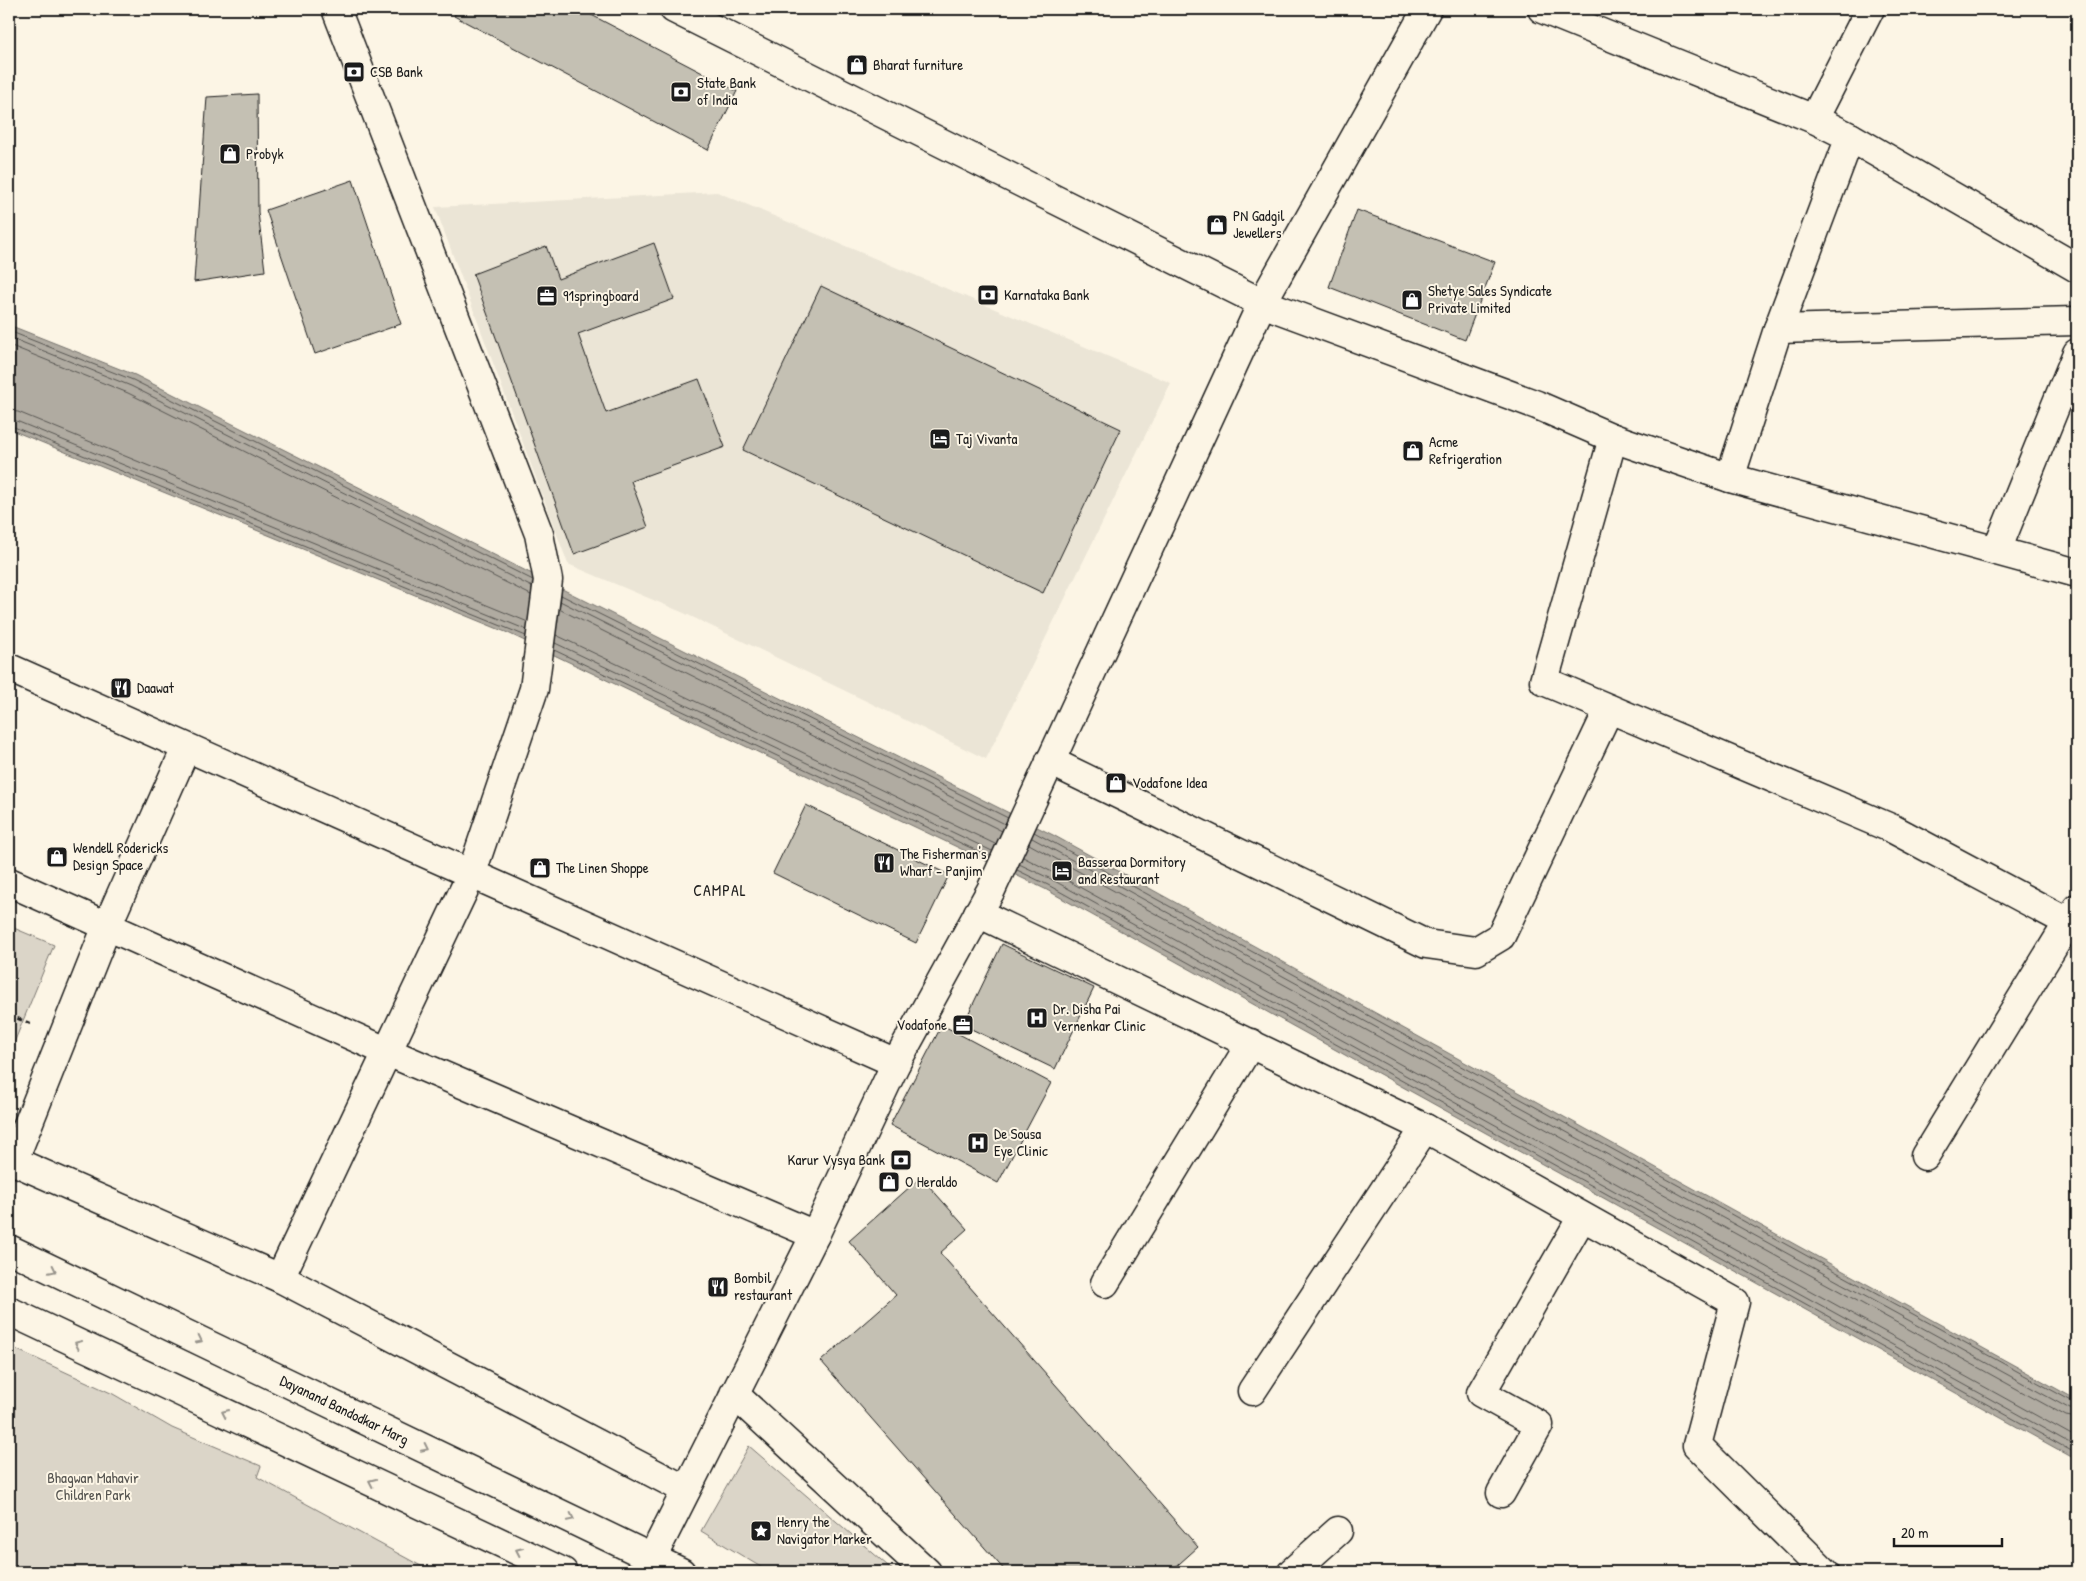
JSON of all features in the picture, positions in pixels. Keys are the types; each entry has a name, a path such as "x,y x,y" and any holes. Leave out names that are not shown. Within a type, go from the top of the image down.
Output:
{"street":[{"path":"280,1278 470,876 534,690 548,580 539,534 336,9"},
{"path":"674,9 1262,303 1537,405 1613,438 1730,478 2077,573"},
{"path":"648,1565 815,1235 896,1064 985,902 1262,303 1427,9"},
{"path":"1542,9 1814,119 1850,137 2077,268"},
{"path":"1814,119 1870,9"},
{"path":"1730,478 1778,329 1850,137"},
{"path":"1778,329 2077,321"},
{"path":"1997,550 2077,353"},
{"path":"1613,438 1544,681 1893,830 2074,919 1925,1156"},
{"path":"9,668 470,876 896,1064"},
{"path":"1050,761 1426,944 1476,951 1501,936 1610,709"},
{"path":"186,748 107,926 11,1160 280,1278 686,1490"},
{"path":"9,882 388,1052 815,1235"},
{"path":"985,902 1251,1043 1425,1128 1735,1302 1697,1444 1825,1572"},
{"path":"1105,1283 1251,1043"},
{"path":"1252,1391 1425,1128"},
{"path":"1501,1493 1539,1425 1481,1393 1582,1217"},
{"name":"Dayanand Bandodkar Marg","path":"9,1249 648,1565 681,1572"},
{"path":"9,1311 563,1572"},
{"path":"734,1394 927,1572"},
{"path":"1292,1572 1338,1531"}],"shaded area":[{"name":"Taj Vivanta","path":"717,192 1171,383 986,759 684,613 568,564 435,207"}],"green space":[{"path":"9,926 54,945 9,1055"},
{"name":"Bhagwan Mahavir Children Park","path":"9,1346 113,1394 172,1428 261,1466 257,1477 432,1572 9,1572"},
{"path":"749,1446 895,1572 769,1572 701,1531"}],"water":[{"path":"9,325 135,375 1053,835 2077,1400 2077,1460 1045,889 508,633 9,429"}],"building":[{"path":"458,9 580,9 737,91 708,150 454,16"},
{"name":"Probyk","path":"257,94 258,212 265,271 194,282 207,97"},
{"path":"353,180 401,324 315,354 266,210"},
{"path":"1357,210 1495,262 1465,340 1329,287"},
{"path":"654,243 674,299 578,334 606,413 699,379 725,447 631,481 648,527 574,554 473,274 546,246 558,279"},
{"path":"821,286 1121,429 1043,593 743,450"},
{"path":"806,805 949,875 916,943 773,873"},
{"path":"1002,944 1094,988 1055,1069 963,1025"},
{"path":"942,1025 1051,1083 998,1183 890,1125"},
{"path":"921,1177 967,1229 940,1253 1198,1547 1170,1572 1006,1572 821,1361 896,1295 849,1241"}],"place":[{"name":"Bharat furniture","path":"857,65"},
{"name":"CSB Bank","path":"354,72"},
{"name":"State Bank of India","path":"681,92"},
{"name":"Probyk","path":"230,154"},
{"name":"PN Gadgil Jewellers","path":"1217,225"},
{"name":"Karnataka Bank","path":"988,295"},
{"name":"91springboard","path":"547,296"},
{"name":"Shetye Sales Syndicate Private Limited","path":"1412,300"},
{"name":"Taj Vivanta","path":"940,439"},
{"name":"Acme Refrigeration","path":"1413,451"},
{"name":"Daawat","path":"121,688"},
{"name":"Vodafone Idea","path":"1116,783"},
{"name":"Wendell Rodericks Design Space","path":"57,857"},
{"name":"The Fisherman's Wharf - Panjim","path":"884,863"},
{"name":"The Linen Shoppe","path":"540,868"},
{"name":"Basseraa Dormitory and Restaurant","path":"1062,871"},
{"name":"Dr. Disha Pai Vernenkar Clinic","path":"1037,1018"},
{"name":"Vodafone","path":"963,1025"},
{"name":"De Sousa Eye Clinic","path":"978,1143"},
{"name":"Karur Vysya Bank","path":"901,1160"},
{"name":"O Heraldo","path":"889,1182"},
{"name":"Bombil restaurant","path":"718,1287"},
{"name":"Henry the Navigator Marker","path":"761,1531"}],"district":[{"name":"CAMPAL","path":"720,890"}]}
